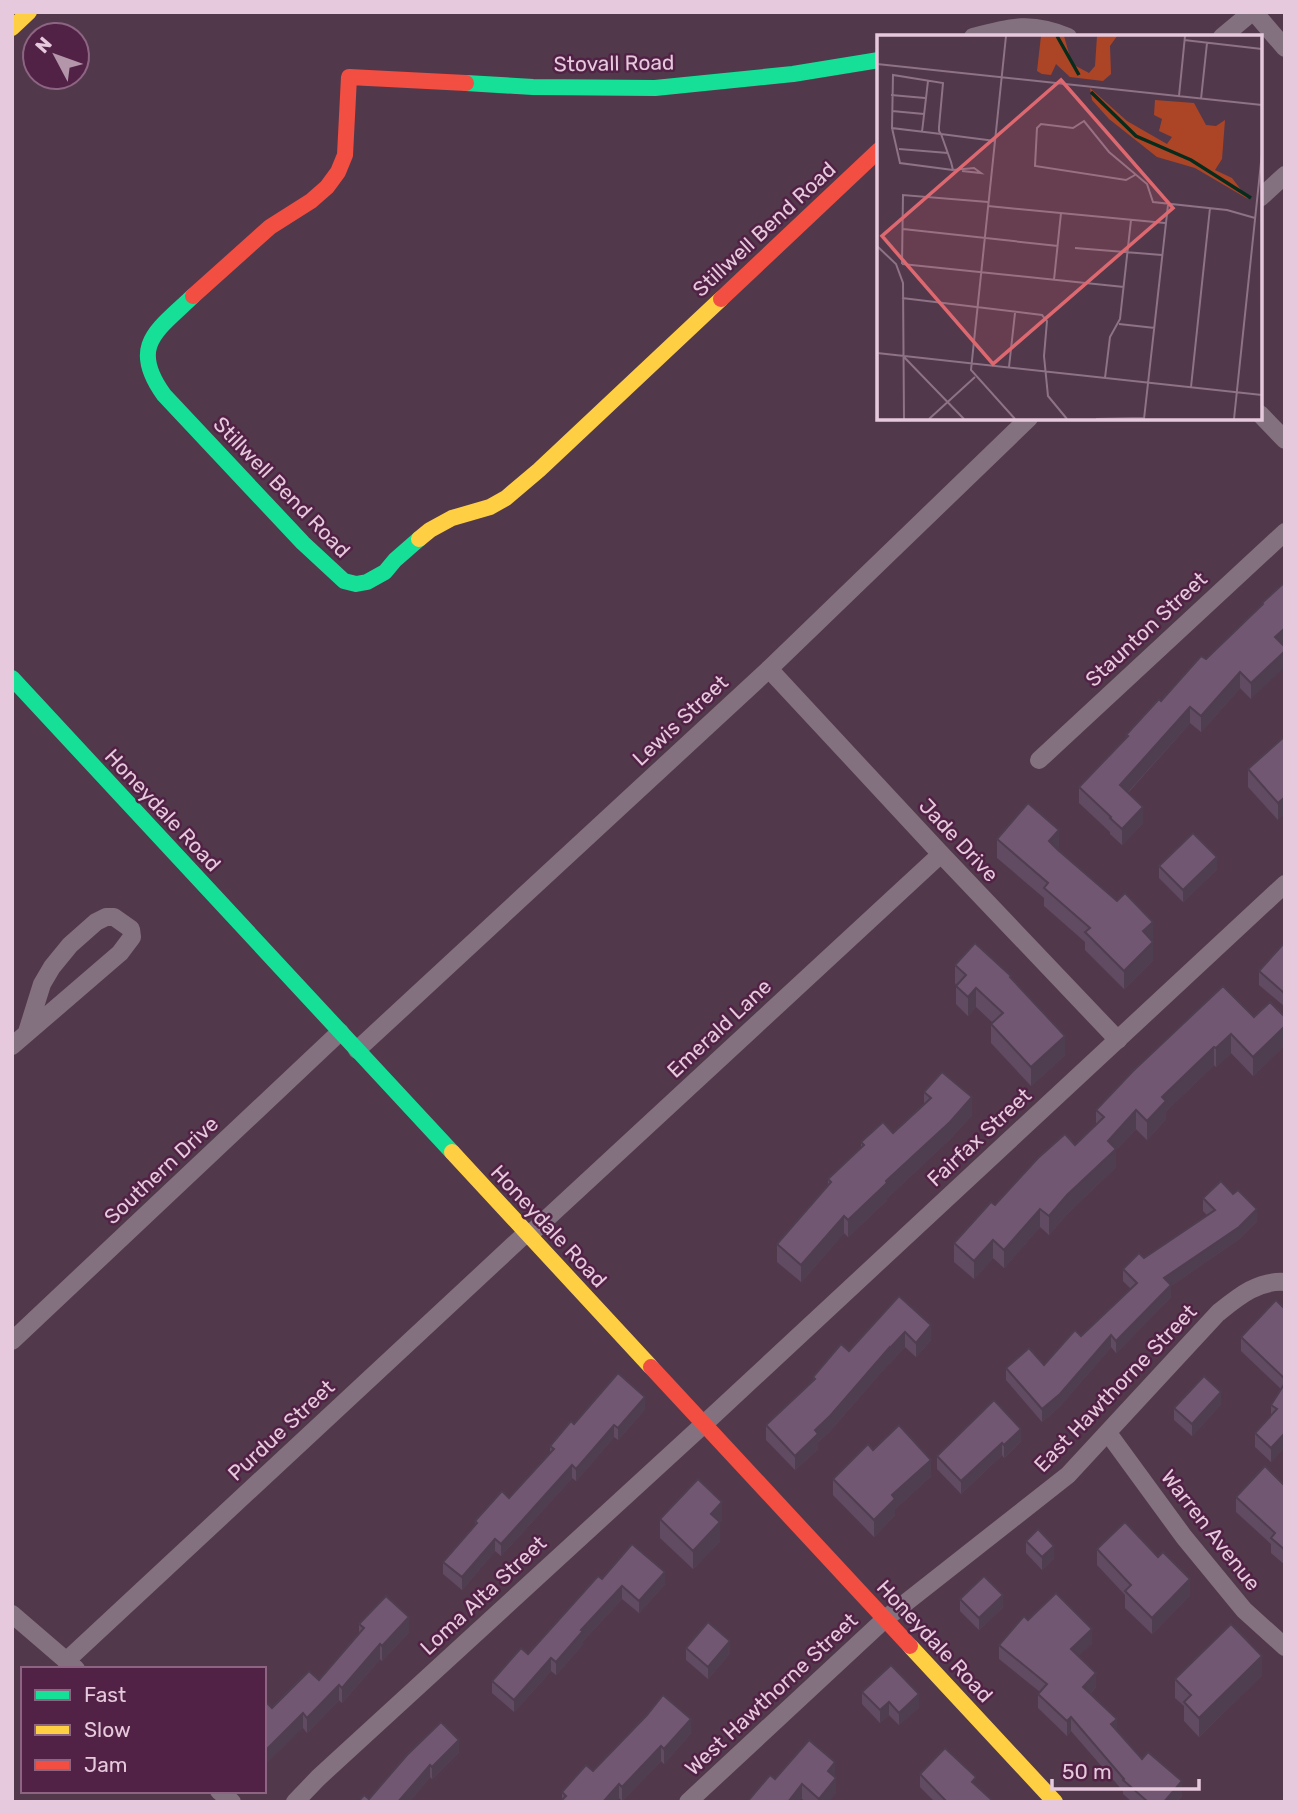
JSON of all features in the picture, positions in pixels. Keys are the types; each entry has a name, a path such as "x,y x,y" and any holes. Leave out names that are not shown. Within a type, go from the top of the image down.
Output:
{"street":[{"path":"12,28 29,12"},
{"path":"1224,35 1253,12 1285,48"},
{"path":"980,35 1025,26 1047,28 1063,35"},
{"name":"Stovall Road","path":"349,77 533,87 656,88 793,74 877,60"},
{"name":"Stillwell Bend Road","path":"349,77 345,155 338,172 327,187 310,201 270,227 153,336 148,351 148,366 164,395 303,543 344,581 356,584 367,582 385,572 430,530 452,518 491,507 506,498 877,152"},
{"path":"1262,196 1285,175"},
{"path":"1262,416 1285,440"},
{"name":"Lewis Street","path":"357,1050 769,668 1027,420"},
{"name":"Staunton Street","path":"1039,760 1285,532"},
{"name":"Jade Drive","path":"769,668 940,854 1118,1040"},
{"name":"Honeydale Road","path":"14,684 1055,1802"},
{"name":"Emerald Lane","path":"529,1235 940,854"},
{"name":"Fairfax Street","path":"704,1424 1285,884"},
{"path":"12,1045 120,953 132,937 131,929 114,918 106,917 96,922 71,945 52,967 42,984 27,1032"},
{"name":"Southern Drive","path":"12,1341 340,1032"},
{"name":"Purdue Street","path":"71,1665 522,1237 529,1235"},
{"name":"East Hawthorne Street","path":"886,1619 1068,1475 1219,1313 1257,1286 1285,1282"},
{"name":"Loma Alta Street","path":"295,1802 704,1424"},
{"name":"Warren Avenue","path":"1108,1433 1184,1537 1244,1610 1285,1647"},
{"path":"12,1614 71,1665"},
{"name":"West Hawthorne Street","path":"688,1802 886,1619"}],"building":[{"path":"1285,582 1285,628 1275,637 1285,647 1285,651 1251,683 1240,672 1201,716 1190,707 1120,785 1143,807 1122,829 1079,787 1201,656 1206,659"},
{"path":"1285,736 1285,797 1278,803 1248,769"},
{"path":"1028,803 1059,830 1049,841 1058,850 1117,901 1125,893 1153,922 1143,931 1153,942 1124,971 1085,932 1090,928 1044,888 1048,883 997,839"},
{"path":"1193,833 1217,857 1183,890 1159,866"},
{"path":"1285,942 1285,992 1284,993 1259,971"},
{"path":"975,943 1011,976 1065,1036 1031,1067 991,1024 1003,1013 976,988 968,997 956,986 966,975 955,965"},
{"path":"1223,986 1254,1017 1270,1002 1285,1017 1285,1026 1253,1057 1231,1034 1214,1047 1162,1097 1166,1101 1147,1121 1136,1110 1108,1141 1116,1149 1067,1195 1049,1216 1040,1209 1004,1250 993,1240 974,1261 954,1243 991,1202 995,1205 1038,1158 1065,1134 1075,1145 1104,1117 1096,1110"},
{"path":"942,1072 972,1097 950,1122 848,1220 844,1216 801,1265 777,1244 831,1182 828,1179 864,1145 861,1142 883,1122 893,1133 931,1098 924,1092"},
{"path":"1221,1181 1233,1194 1238,1190 1257,1209 1239,1227 1164,1278 1171,1285 1116,1341 1111,1335 1060,1394 1042,1409 1006,1368 1029,1348 1044,1365 1075,1330 1081,1336 1137,1283 1123,1269 1139,1253 1144,1258 1215,1210 1203,1198"},
{"path":"899,1296 931,1325 916,1343 905,1332 815,1430 818,1434 795,1456 766,1425 815,1379 813,1377 841,1344 849,1351"},
{"path":"1276,1300 1285,1309 1285,1379 1241,1337"},
{"path":"618,1373 645,1397 618,1428 614,1425 576,1469 572,1465 501,1544 495,1539 462,1577 443,1562 502,1491 509,1498 554,1449 550,1446 571,1421 574,1424"},
{"path":"1204,1376 1221,1392 1192,1424 1174,1408"},
{"path":"1285,1383 1285,1433 1271,1448 1255,1433 1277,1409 1271,1405"},
{"path":"994,1400 1021,1429 961,1481 937,1456"},
{"path":"899,1425 931,1460 892,1495 895,1499 874,1520 833,1479 868,1444 873,1450"},
{"path":"1265,1466 1285,1486 1285,1550 1271,1538 1275,1533 1236,1497"},
{"path":"698,1479 722,1502 711,1514 720,1522 693,1551 660,1519"},
{"path":"1125,1522 1158,1557 1163,1552 1190,1579 1152,1618 1125,1591 1131,1585 1097,1549"},
{"path":"1038,1529 1054,1546 1042,1557 1026,1541"},
{"path":"632,1544 665,1572 639,1601 622,1586 581,1630 583,1631 556,1662 551,1658 514,1700 492,1681 521,1648 528,1654 598,1576 602,1579"},
{"path":"984,1576 1003,1595 979,1618 960,1599"},
{"path":"1056,1593 1092,1629 1071,1649 1096,1673 1083,1687 1117,1719 1111,1724 1142,1759 1148,1752 1182,1781 1164,1802 1148,1802 1123,1780 1071,1717 1067,1721 1038,1694 1047,1684 999,1645 1024,1616 1028,1620"},
{"path":"386,1596 409,1617 382,1646 380,1644 342,1688 339,1685 307,1718 303,1713 266,1750 266,1702 272,1708 309,1671 319,1680 364,1628 359,1624"},
{"path":"708,1622 730,1641 708,1667 686,1648"},
{"path":"1231,1624 1262,1656 1199,1718 1184,1702 1191,1695 1175,1679"},
{"path":"891,1665 919,1694 899,1713 889,1702 880,1710 862,1692"},
{"path":"663,1695 691,1719 664,1749 661,1746 622,1787 619,1784 603,1802 560,1802 566,1796 562,1792 586,1765 593,1771"},
{"path":"441,1722 459,1740 432,1767 430,1765 398,1802 358,1802 364,1795 369,1799 407,1755"},
{"path":"809,1740 835,1762 828,1771 836,1778 819,1799 802,1784 788,1802 747,1802 770,1775 775,1779"},
{"path":"945,1748 976,1777 972,1782 994,1802 947,1802 920,1774"}],"traffic: fast":[{"path":"466,83 533,87 655,88 793,74 877,60"},
{"path":"193,296 159,329 148,351 148,363 153,378 164,395 303,543 344,581 356,584 367,582 385,572 419,539"},
{"path":"12,678 452,1152"}],"traffic: slow":[{"path":"12,28 29,12"},
{"path":"419,539 452,518 490,507 506,498 721,299"},
{"path":"452,1152 651,1367"},
{"path":"910,1646 1055,1802"}],"traffic: jam":[{"path":"193,296 270,227 311,201 327,187 338,172 345,155 349,77 466,83"},
{"path":"721,299 877,152"},
{"path":"651,1367 910,1646"}]}
